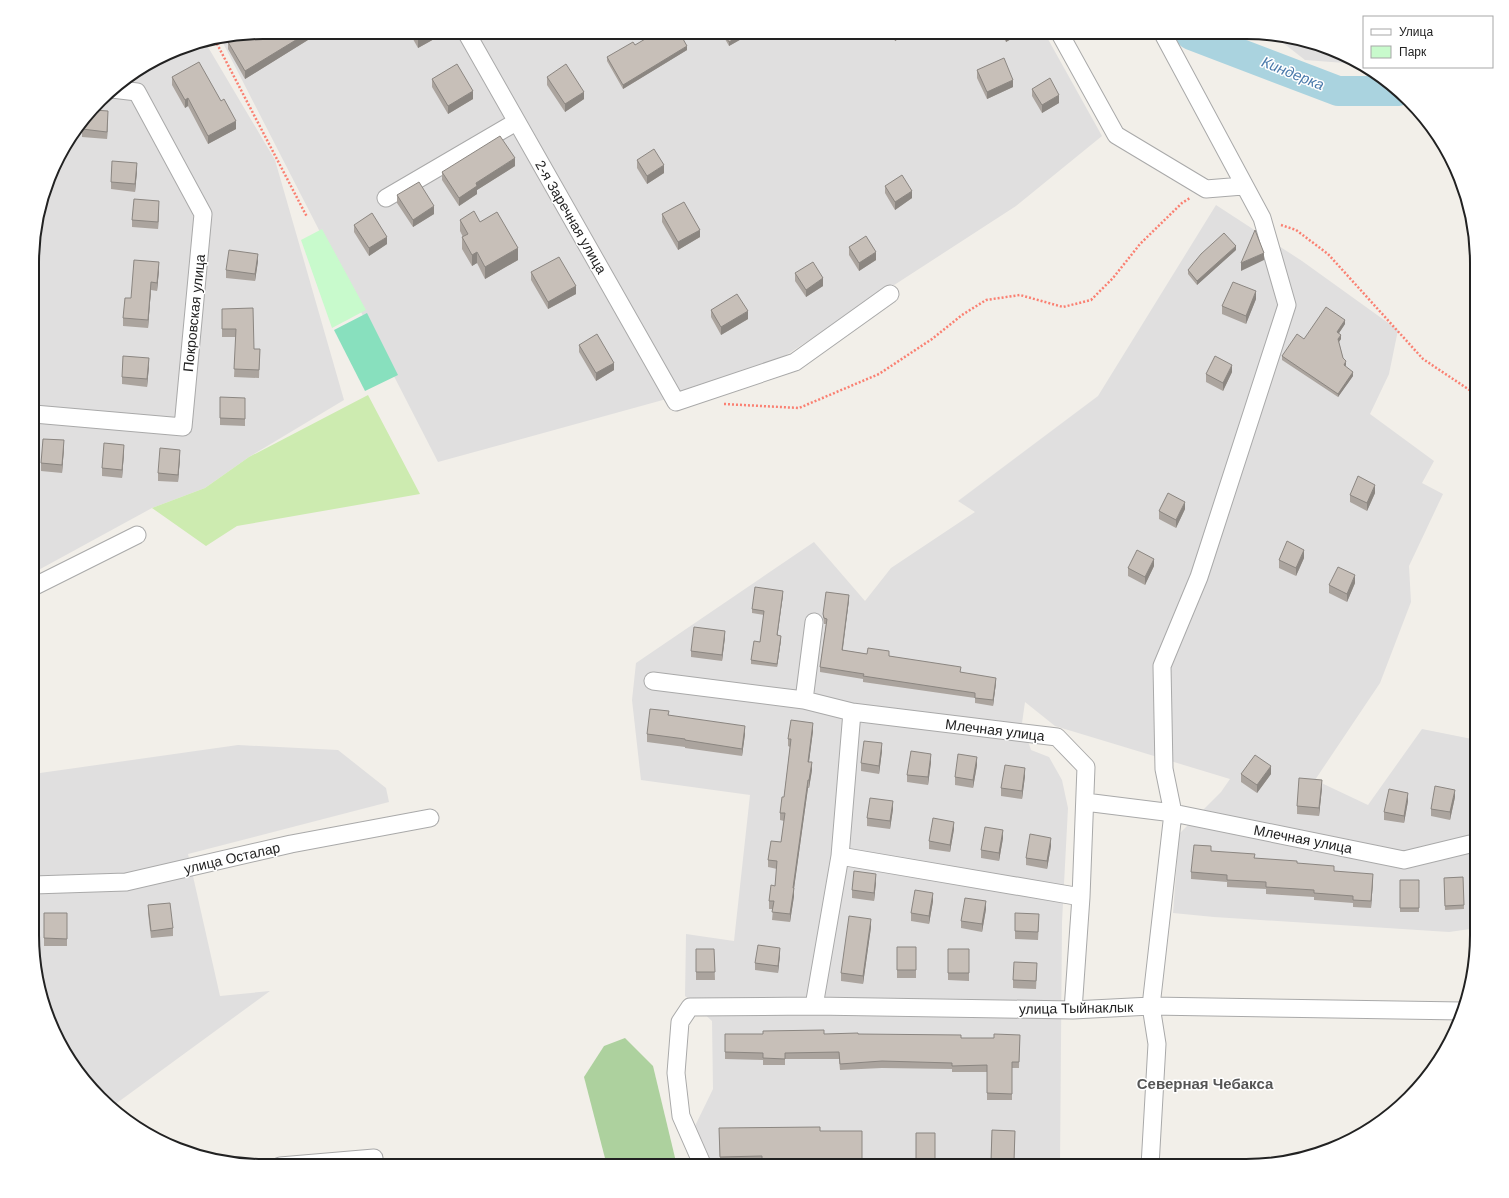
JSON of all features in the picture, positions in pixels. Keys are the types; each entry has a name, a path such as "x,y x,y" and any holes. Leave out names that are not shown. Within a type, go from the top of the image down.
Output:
{"street":[{"name":"2-я Заречная улица","path":"470,39 676,402 795,362 890,294"},
{"path":"1063,39 1116,135 1206,189 1243,186"},
{"path":"1150,1159 1157,1044 1151,1006 1173,813 1164,769 1162,666 1199,578 1287,304 1262,218 1243,186 1166,39"},
{"name":"Покровская улица","path":"39,414 183,427 204,214 137,92 121,90"},
{"path":"386,198 516,122"},
{"path":"39,584 137,535"},
{"path":"804,700 814,622"},
{"name":"Млечная улица","path":"653,681 804,700 852,712 1057,737 1086,767 1085,802 1173,813 1404,860 1470,844"},
{"path":"814,1006 840,856 852,712"},
{"path":"1073,1010 1081,897 1085,802"},
{"name":"улица Осталар","path":"39,885 126,882 291,844 430,818"},
{"path":"840,856 1081,897"},
{"name":"улица Тыйнаклык","path":"700,1159 681,1116 676,1073 680,1022 690,1007 814,1006 1073,1010 1151,1006 1457,1011"},
{"path":"362,1159 374,1158"}],"path":[{"path":"217,44 307,217"},
{"path":"722,404 799,408 879,374 932,340 962,316 986,300 1020,295 1062,307 1091,300 1113,278 1140,244 1182,203 1206,189"},
{"path":"1262,218 1296,230 1328,254 1423,359 1470,390"}],"shaded area":[{"path":"248,39 1048,39 1102,136 1016,206 757,374 438,462 223,42"},
{"path":"1282,42 1318,51 1347,63 1305,60"},
{"path":"208,46 275,160 344,400 249,457 205,488 152,508 39,570 39,248 43,219 56,177 69,151 95,115 127,85 151,69 177,56"},
{"path":"1216,205 1302,261 1398,330 1389,374 1370,414 1434,461 1422,483 1443,494 1409,566 1411,602 1380,683 1315,780 1368,805 1422,729 1470,739 1470,929 1449,932 1173,913 1179,834 1221,792 1230,779 1055,726 1025,702 1022,723 1031,750 1049,757 1062,780 1068,808 1062,922 1060,1159 709,1159 695,1126 713,1089 712,1021 685,996 686,934 734,941 750,795 641,780 632,700 636,663 814,542 865,601 891,568 975,512 958,501 1098,396"},
{"path":"238,745 338,750 386,788 389,802 188,854 220,996 270,991 116,1104 85,1071 69,1047 56,1021 43,979 39,950 39,773"}],"green space":[{"path":"322,229 366,310 332,328 301,240"},
{"path":"367,313 398,375 365,391 334,330"},
{"path":"368,395 420,494 237,526 206,546 152,508 205,488 249,457"},
{"path":"625,1038 653,1066 675,1159 605,1159 584,1077 604,1046"}],"building":[{"path":"248,39 298,39 245,71 228,42"},
{"path":"645,39 683,39 687,46 623,85 607,57 633,42 635,45"},
{"path":"727,39 734,39 729,42"},
{"path":"1004,58 1013,80 987,92 977,70"},
{"path":"199,62 221,101 224,99 236,121 208,136 188,98 185,100 172,77"},
{"path":"457,64 473,91 448,106 432,79"},
{"path":"566,64 584,92 565,104 547,77"},
{"path":"1050,78 1059,95 1042,105 1032,89"},
{"path":"100,110 108,111 107,132 84,129"},
{"path":"500,136 515,158 476,183 477,186 459,198 442,172"},
{"path":"654,149 664,165 647,176 637,160"},
{"path":"112,161 137,163 135,184 111,182"},
{"path":"902,175 912,191 895,202 885,186"},
{"path":"419,182 434,206 413,220 397,195"},
{"path":"134,199 159,201 158,222 132,220"},
{"path":"684,202 700,230 678,242 662,214"},
{"path":"474,211 480,222 497,212 518,248 485,267 477,252 472,255 462,237 468,234 460,220"},
{"path":"372,213 387,237 369,248 354,225"},
{"path":"1255,230 1264,253 1241,263"},
{"path":"1224,233 1236,246 1197,281 1188,270 1201,254"},
{"path":"866,236 876,252 859,263 849,247"},
{"path":"229,250 258,254 255,274 226,270"},
{"path":"559,257 576,286 548,302 531,272"},
{"path":"134,260 159,262 157,283 151,282 148,320 123,318 125,298 131,298"},
{"path":"813,262 823,278 806,290 795,273"},
{"path":"1233,282 1256,291 1246,316 1222,306"},
{"path":"737,294 748,311 721,327 711,310"},
{"path":"1326,307 1345,320 1337,332 1341,335 1338,339 1343,358 1346,361 1344,365 1353,372 1338,394 1282,356 1297,334 1304,339"},
{"path":"253,308 254,349 260,349 259,370 234,369 236,329 222,329 222,309"},
{"path":"597,334 614,363 596,373 579,345"},
{"path":"123,356 149,358 147,379 122,377"},
{"path":"1215,356 1232,365 1223,383 1206,374"},
{"path":"220,397 245,398 245,419 220,418"},
{"path":"43,439 64,440 62,465 41,463"},
{"path":"104,443 124,445 122,470 102,468"},
{"path":"160,448 180,450 178,475 158,473"},
{"path":"1358,476 1375,485 1367,503 1350,495"},
{"path":"1168,493 1185,502 1176,520 1159,511"},
{"path":"1287,541 1304,550 1296,568 1279,560"},
{"path":"1137,550 1154,559 1145,577 1128,568"},
{"path":"1338,567 1355,575 1347,594 1329,585"},
{"path":"755,587 783,591 777,635 781,636 777,664 751,660 754,641 760,642 764,611 752,609"},
{"path":"826,592 849,595 842,650 867,654 868,648 889,651 889,656 961,667 960,672 996,678 993,700 975,698 975,693 863,676 864,674 820,667 827,619 824,618 823,614"},
{"path":"694,627 725,631 722,655 691,651"},
{"path":"650,709 669,711 668,715 745,726 742,749 647,734"},
{"path":"791,720 813,723 808,762 812,762 808,780 790,914 772,912 774,901 769,901 771,885 775,886 777,861 768,860 771,841 781,842 785,813 780,813 782,797 784,797 791,739 788,739"},
{"path":"864,741 882,743 879,766 861,763"},
{"path":"911,751 931,754 928,777 907,775"},
{"path":"958,754 977,757 973,780 955,777"},
{"path":"1255,755 1271,766 1257,785 1241,774"},
{"path":"1005,765 1025,768 1022,791 1001,788"},
{"path":"1299,778 1322,780 1319,808 1297,806"},
{"path":"1435,786 1455,790 1450,812 1431,809"},
{"path":"1389,789 1408,793 1404,816 1384,812"},
{"path":"870,798 893,801 890,821 867,818"},
{"path":"933,818 954,822 950,845 929,841"},
{"path":"985,827 1003,830 999,853 981,850"},
{"path":"1030,834 1051,838 1047,861 1026,858"},
{"path":"1194,845 1211,846 1211,851 1255,854 1254,858 1297,861 1297,863 1334,866 1334,871 1373,874 1371,901 1353,900 1353,896 1314,893 1314,890 1266,887 1266,882 1227,880 1227,875 1191,872"},
{"path":"854,871 876,874 874,893 852,890"},
{"path":"1463,877 1464,905 1445,906 1444,878"},
{"path":"1400,880 1419,880 1419,908 1400,908"},
{"path":"915,890 933,893 929,916 911,913"},
{"path":"965,898 986,901 982,924 961,921"},
{"path":"170,903 173,928 151,931 148,905"},
{"path":"44,913 67,913 67,939 44,938"},
{"path":"1015,913 1039,914 1038,932 1015,931"},
{"path":"849,916 871,919 863,976 841,973"},
{"path":"758,945 780,948 778,966 755,963"},
{"path":"897,947 916,947 916,970 897,970"},
{"path":"696,949 714,949 715,972 696,972"},
{"path":"948,949 969,949 969,973 948,973"},
{"path":"1014,962 1037,963 1036,981 1013,980"},
{"path":"824,1030 824,1034 858,1033 961,1035 961,1038 994,1038 994,1034 1020,1035 1019,1062 1012,1062 1012,1094 987,1093 987,1065 952,1066 952,1063 882,1061 840,1064 839,1052 785,1053 785,1059 763,1058 763,1053 725,1052 725,1034 763,1034 763,1031"},
{"path":"820,1127 820,1131 862,1131 862,1159 762,1159 762,1156 720,1157 719,1128"},
{"path":"992,1130 1015,1131 1014,1159 991,1159"},
{"path":"916,1133 935,1133 935,1159 916,1159"}],"waterway":[{"name":"Киндерка","path":"1202,39 1338,91 1389,91"}],"district":[{"name":"Северная Чебакса","path":"1205,1083"}]}
